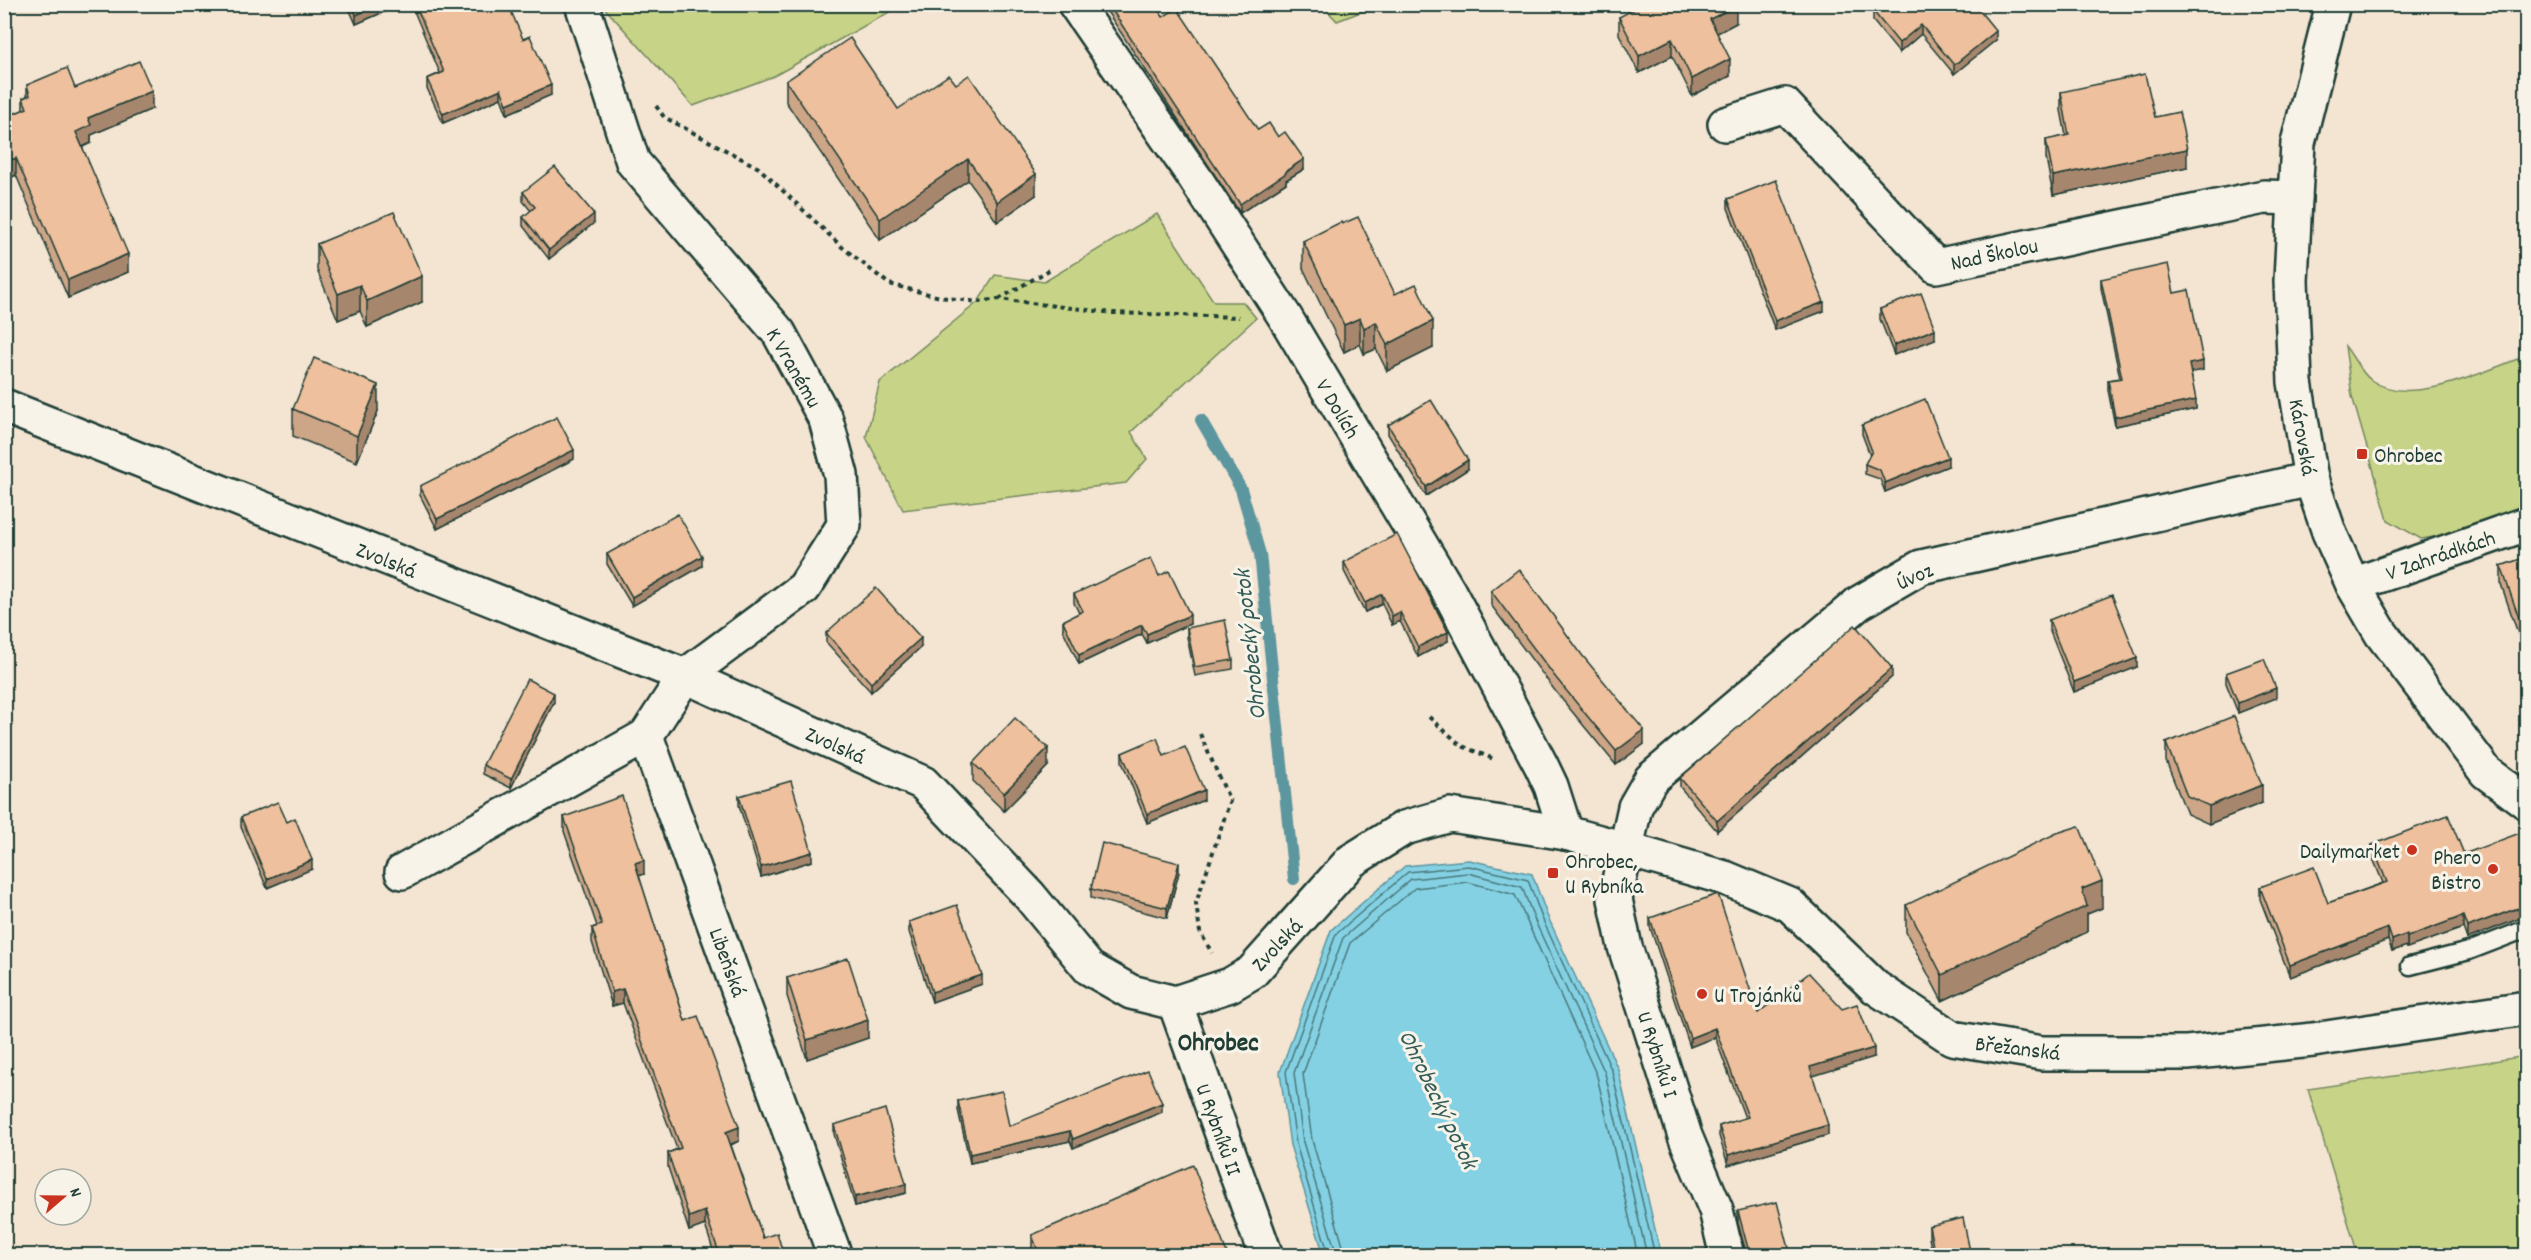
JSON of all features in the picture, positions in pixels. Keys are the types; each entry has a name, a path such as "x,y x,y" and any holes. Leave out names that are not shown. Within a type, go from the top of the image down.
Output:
{"street":[{"name":"K Vranému","path":"582,4 633,162 779,333 826,420 841,475 844,525 804,588 685,676"},
{"name":"V Dolích","path":"1075,4 1195,178 1285,317 1449,592 1541,765 1551,786 1566,833"},
{"name":"Károvská","path":"2333,4 2298,144 2291,281 2295,382 2311,479 2328,532 2353,585 2381,633 2486,772 2526,802"},
{"name":"Nad Školou","path":"1725,124 1785,105 1936,266 2264,197 2295,198"},
{"name":"Zvolská","path":"4,406 685,676 923,783 1029,895 1089,968 1131,992 1175,1003 1230,985 1252,972 1351,861 1404,828 1450,814 1566,833"},
{"name":"Úvoz","path":"1625,849 1635,807 1651,779 1859,603 1921,567 2311,479"},
{"name":"V Zahrádkách","path":"2353,585 2526,524"},
{"path":"402,872 646,736 685,676"},
{"name":"Libeňská","path":"646,736 835,1256"},
{"name":"Břežanská","path":"1566,833 1725,878 1790,905 1875,987 1952,1038 2042,1053 2187,1053 2313,1040 2526,1008"},
{"name":"U Rybníků I","path":"1625,849 1615,899 1625,947 1685,1136 1716,1210 1727,1256"},
{"name":"U Rybníků II","path":"1175,1003 1266,1256"}],"lane":[{"path":"2410,966 2469,951 2526,929"}],"path":[{"path":"650,99 664,117 759,168 842,247 889,285 940,297 978,302 998,299 1113,313 1285,317"},
{"path":"998,299 1049,270"},
{"path":"1429,717 1462,746 1471,750 1507,765 1541,765"},
{"path":"1200,734 1230,801 1196,903 1200,933 1230,985"}],"green space":[{"path":"602,5 902,5 774,76 693,106"},
{"path":"1322,5 1379,5 1337,21"},
{"path":"1157,214 1214,302 1243,302 1256,318 1131,432 1147,459 1126,483 903,510 866,437 880,382 978,302 995,275 1044,282"},
{"path":"2345,346 2360,369 2371,380 2387,388 2406,390 2427,389 2448,384 2526,356 2526,510 2469,531 2421,539 2388,520 2352,396"},
{"path":"2526,1056 2526,1255 2358,1255 2308,1089"}],"water":[{"path":"1469,860 1532,874 1547,915 1618,1069 1661,1255 1324,1255 1290,1145 1280,1072 1331,930 1405,866"}],"building":[{"path":"352,4 380,4 356,15"},
{"path":"415,4 460,4 462,8 471,4 508,4 523,39 530,36 551,85 507,104 501,89 443,114 427,79 444,72"},
{"path":"1108,4 1154,4 1163,17 1177,8 1258,130 1269,123 1278,137 1285,132 1304,159 1240,204"},
{"path":"1644,4 1735,4 1736,6 1710,19 1730,59 1692,79 1672,39 1639,56 1619,17"},
{"path":"1881,4 1974,4 1996,31 1954,65 1921,25 1899,43 1873,11"},
{"path":"850,38 898,109 949,75 956,84 969,75 1036,174 997,202 968,159 880,219 786,81"},
{"path":"139,61 152,91 88,118 91,125 76,132 128,254 68,280 16,158 6,162 4,159 4,118 27,108 23,98 30,95 27,85 67,68 75,88"},
{"path":"2145,74 2155,117 2179,112 2187,149 2053,176 2046,140 2069,135 2061,92"},
{"path":"555,167 594,214 549,250 523,217 535,207 523,192"},
{"path":"1776,180 1824,302 1775,321 1728,199"},
{"path":"394,212 422,276 367,301 360,285 338,294 317,244"},
{"path":"1358,217 1395,294 1416,284 1433,321 1387,345 1376,322 1364,328 1360,318 1344,325 1303,241 1341,222 1342,224"},
{"path":"2168,264 2174,293 2189,290 2203,361 2189,364 2196,400 2115,417 2108,380 2122,378 2101,279"},
{"path":"1921,293 1935,329 1894,345 1880,309"},
{"path":"314,358 378,385 357,436 293,409"},
{"path":"1925,399 1948,457 1885,483 1880,470 1865,464 1872,451 1862,425"},
{"path":"1431,400 1468,460 1426,487 1388,425"},
{"path":"557,417 574,450 437,519 420,486"},
{"path":"678,514 702,556 632,597 607,554"},
{"path":"1397,534 1448,632 1418,647 1400,612 1392,616 1382,594 1365,603 1344,562"},
{"path":"2526,557 2526,625 2522,627 2501,566"},
{"path":"1151,558 1159,576 1169,571 1190,615 1147,634 1142,625 1079,655 1063,621 1083,611 1074,594"},
{"path":"1519,569 1582,655 1644,730 1616,751 1556,678 1491,591"},
{"path":"876,588 921,638 871,683 826,633"},
{"path":"2112,595 2137,658 2074,682 2049,620"},
{"path":"1225,620 1233,660 1195,667 1187,628"},
{"path":"1855,625 1892,668 1717,821 1680,778"},
{"path":"2264,659 2276,688 2238,703 2226,673"},
{"path":"527,679 554,693 511,779 483,765"},
{"path":"2234,716 2262,785 2209,806 2187,796 2166,743"},
{"path":"1015,718 1048,748 1004,793 973,763"},
{"path":"1157,738 1164,756 1185,747 1204,790 1147,814 1122,753"},
{"path":"791,781 812,852 761,867 739,796"},
{"path":"622,796 644,860 635,863 685,1021 698,1016 739,1127 726,1132 763,1238 777,1233 784,1256 720,1256 705,1211 689,1217 668,1153 681,1148 623,989 612,992 592,928 602,925 564,817"},
{"path":"278,802 287,822 295,818 312,860 267,879 241,817"},
{"path":"2448,815 2464,854 2525,831 2526,905 2467,927 2463,916 2407,937 2407,934 2392,940 2388,928 2290,965 2260,887 2314,867 2328,903 2387,882 2372,845"},
{"path":"2079,826 2102,881 2082,889 2087,906 1942,975 1906,905 2057,833"},
{"path":"1102,843 1179,863 1167,908 1091,889"},
{"path":"1718,894 1758,1013 1809,973 1842,1009 1857,1004 1874,1048 1810,1067 1828,1125 1728,1155 1719,1126 1748,1117 1715,1028 1690,1038 1650,918"},
{"path":"957,905 982,975 932,992 909,922"},
{"path":"848,958 868,1020 807,1040 787,978"},
{"path":"1148,1070 1162,1103 1073,1139 1070,1131 970,1154 958,1101 1002,1091 1009,1126"},
{"path":"885,1109 906,1184 855,1197 834,1125"},
{"path":"1193,1165 1228,1256 1040,1256 1032,1235"},
{"path":"1777,1202 1791,1256 1750,1256 1738,1211"},
{"path":"1963,1218 1971,1256 1935,1256 1929,1226"}],"waterway":[{"name":"Ohrobecký potok","path":"1201,420 1241,489 1260,554 1294,879"}],"place":[{"name":"Ohrobec","path":"2362,454"},
{"name":"Dailymarket","path":"2412,850"},
{"name":"Phero Bistro","path":"2493,869"},
{"name":"Ohrobec, U Rybníka","path":"1553,873"},
{"name":"U Trojánků","path":"1702,994"}],"district":[{"name":"Ohrobec","path":"1218,1041"}]}
